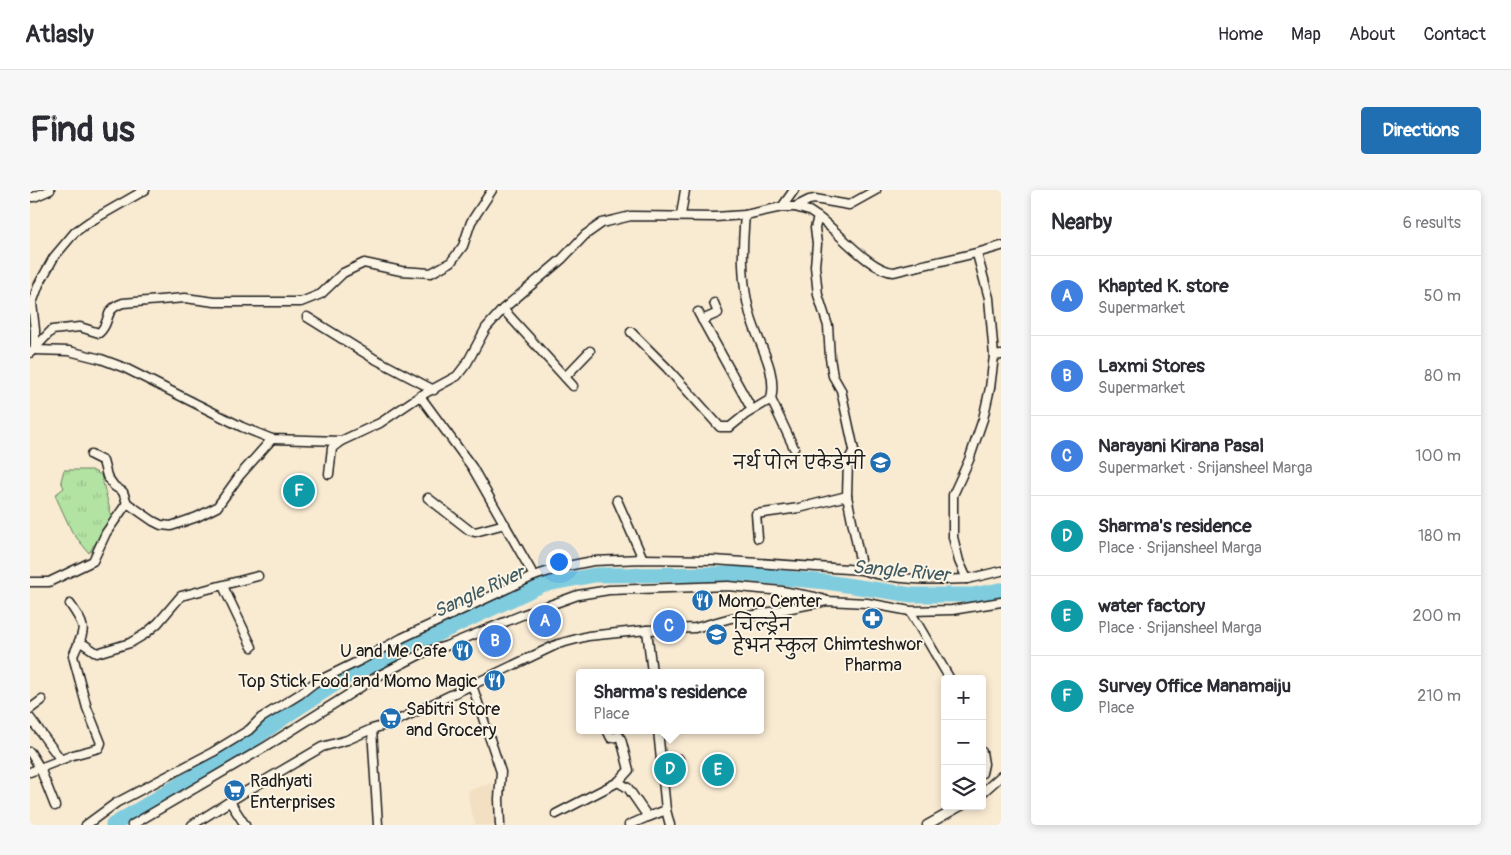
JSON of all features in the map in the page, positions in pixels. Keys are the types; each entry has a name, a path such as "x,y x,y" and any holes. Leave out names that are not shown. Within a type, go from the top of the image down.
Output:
{"street":[{"path":"30,197 50,190"},
{"path":"32,351 35,330 32,303 39,284 54,257 75,232 145,190"},
{"path":"32,351 52,330 80,327 99,332 105,326 108,314 114,306 123,303 185,298 215,302 302,302 321,294 343,273 364,263 401,271 431,273 451,262 462,246 471,222 492,190"},
{"path":"681,215 685,190"},
{"path":"782,207 794,190"},
{"path":"795,207 815,199 849,205 876,190"},
{"path":"329,474 332,448 341,441 380,423 420,396 434,390 456,376 467,363 486,328 503,308 562,259 584,235 602,223 631,216 681,215 715,217 745,215 782,207 795,207 809,211 818,217 874,266 885,272 894,272 962,255 977,254 1001,246"},
{"path":"631,332 667,368 720,427 730,427 770,399 773,389 770,373 750,315 743,279 745,215"},
{"path":"818,217 815,228 818,295 828,326 833,376 841,390 854,450 848,461 847,496 862,570"},
{"path":"968,579 959,561 953,537 953,495 972,455 984,419 998,356 989,298 977,254"},
{"path":"702,320 718,313 714,303"},
{"path":"503,308 573,386"},
{"path":"698,312 752,410"},
{"path":"308,317 373,358 434,390"},
{"path":"32,351 70,350 102,358 242,427 272,438 341,441"},
{"path":"565,377 590,351"},
{"path":"420,396 472,467 534,576"},
{"path":"770,399 794,448"},
{"path":"91,455 103,461 107,476 114,486 124,492 128,503 161,525 171,526 197,517 217,507 240,475 272,438"},
{"path":"758,538 756,514 799,508 847,496"},
{"path":"428,498 463,526 475,532 505,524"},
{"path":"617,500 643,559"},
{"path":"30,582 49,582 94,561 106,533 128,503"},
{"path":"86,825 116,803 213,752 242,734 261,718 314,683 402,638 534,576 562,567 592,561 643,559 713,560 862,570 921,580 968,579 1001,571"},
{"path":"79,642 97,653 130,643 158,623 181,596 258,576"},
{"path":"223,586 252,647"},
{"path":"132,825 266,746 378,676 425,652 446,646 522,615 578,595 609,590 728,586 815,597 827,601"},
{"path":"192,825 322,747 392,723 558,644 588,636 647,630 695,628 731,618 827,601 867,603 910,611 952,610 1001,602"},
{"path":"30,772 98,748 101,743 87,708 73,656 83,635 82,622 70,604"},
{"path":"910,611 948,675"},
{"path":"647,630 652,669"},
{"path":"472,685 501,772 498,800 500,825"},
{"path":"30,709 42,700"},
{"path":"30,718 61,760"},
{"path":"372,729 378,825"},
{"path":"556,814 618,782 629,770 621,739 619,736 612,738 610,734"},
{"path":"658,734 666,810 670,825"},
{"path":"30,752 40,768 55,806"},
{"path":"661,761 679,759"},
{"path":"986,789 1001,776"},
{"path":"618,782 628,788 648,817 652,815"},
{"path":"230,802 245,825"},
{"path":"629,825 666,810"},
{"path":"926,825 939,822 956,810"}],"shaded area":[{"path":"492,783 496,803 497,825 476,825 470,808 468,791"}],"green space":[{"path":"64,470 92,470 101,475 112,518 89,553 72,532 55,495 64,488 61,481"}],"waterway":[{"name":"Sangle River","path":"113,825 247,744 348,676 542,585 595,575 743,574 826,582 912,595 973,595 1001,590"}],"place":[{"name":"नर्थ पोल एकेडेमी","path":"881,463"},
{"name":"Survey Office Manamaiju","path":"299,491"},
{"name":"Momo Center","path":"702,601"},
{"name":"Chimteshwor Pharma","path":"873,619"},
{"name":"Khapted K. store","path":"545,621"},
{"name":"Narayani Kirana Pasal","path":"669,626"},
{"name":"चिल्ड्रेन हेभन स्कुल","path":"717,635"},
{"name":"Laxmi Stores","path":"495,641"},
{"name":"U and Me Cafe","path":"463,651"},
{"name":"Top Stick Food and Momo Magic","path":"494,681"},
{"name":"Sabitri Store and Grocery","path":"390,719"},
{"name":"Sharma's residence","path":"670,769"},
{"name":"water factory","path":"718,770"},
{"name":"Radhyati Enterprises","path":"234,791"}]}
